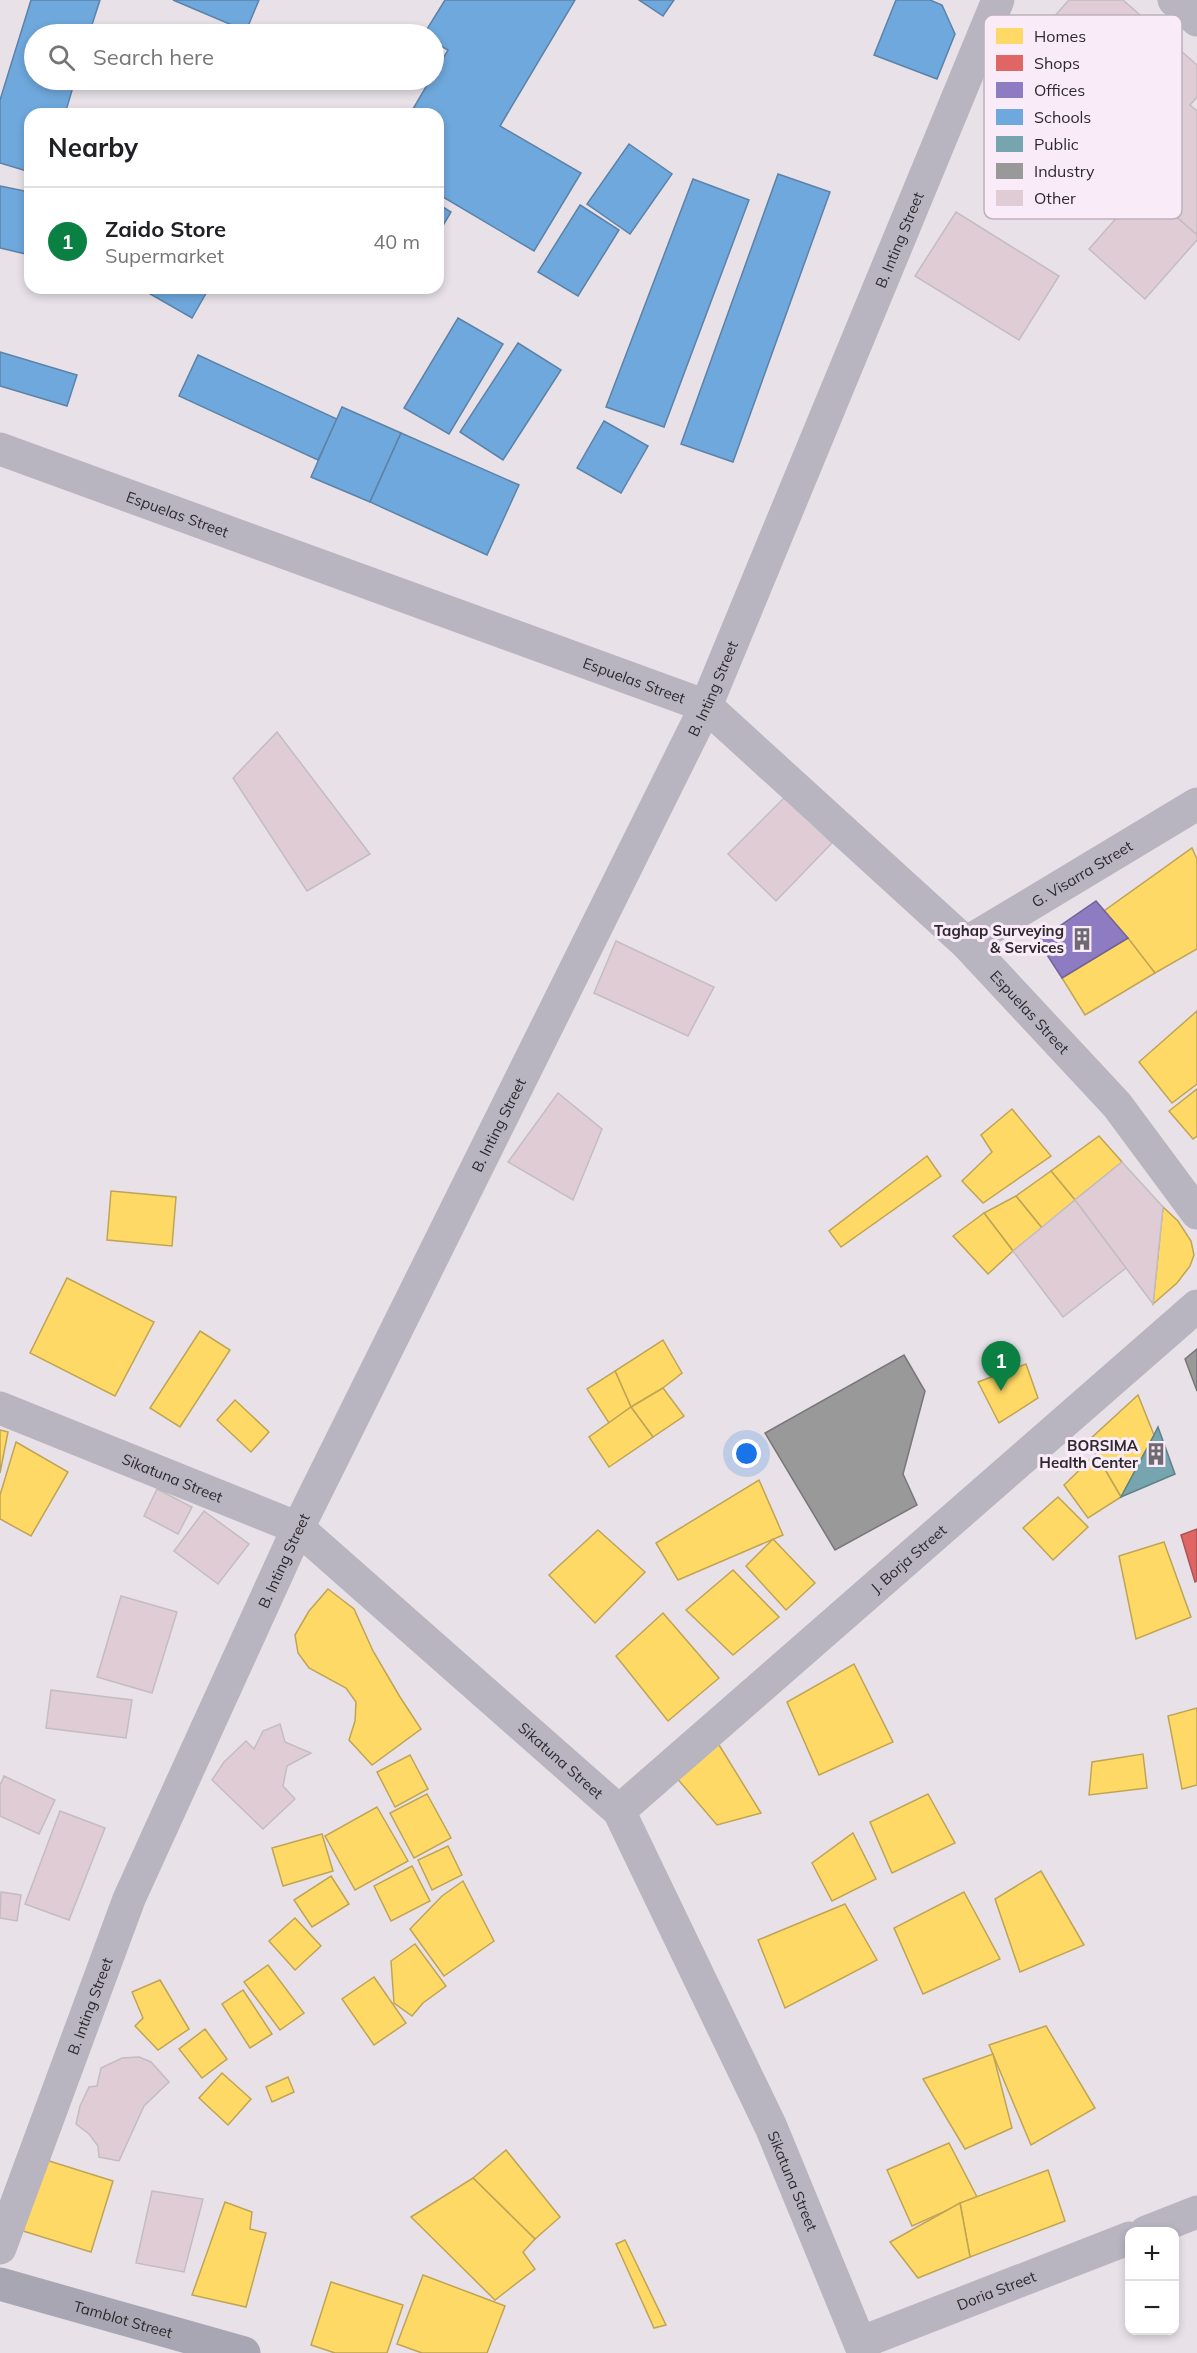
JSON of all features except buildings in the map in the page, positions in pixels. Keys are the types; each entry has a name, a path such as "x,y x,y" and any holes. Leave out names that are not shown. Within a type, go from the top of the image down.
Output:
{"main road":[{"name":"Tamblot Street","path":"0,2284 244,2353"}],"street":[{"name":"B. Inting Street","path":"992,15 998,0"},
{"path":"1174,0 1197,20"},
{"name":"B. Inting Street","path":"0,2248 129,1899 298,1528 706,705 984,34"},
{"name":"Espuelas Street","path":"0,449 706,705 966,943 1117,1105 1197,1213"},
{"name":"G. Visarra Street","path":"966,943 1197,804"},
{"name":"J. Borja Street","path":"619,1811 1197,1306"},
{"name":"Sikatuna Street","path":"0,1408 298,1528 619,1811 771,2127 862,2348"},
{"path":"1159,2227 1197,2212"},
{"name":"Doria Street","path":"862,2348 1125,2240"}],"place":[{"name":"Taghap Surveying & Services","path":"1082,939"},
{"name":"Zaido Store","path":"1001,1391"},
{"name":"BORSIMA Health Center","path":"1156,1454"}]}
